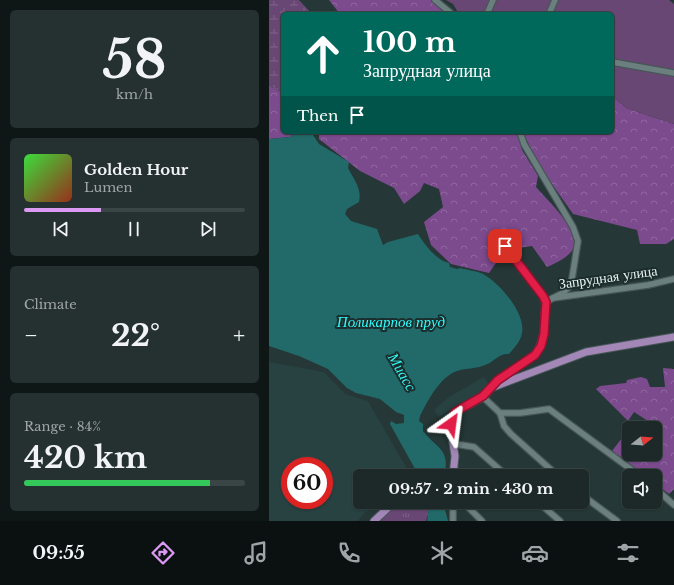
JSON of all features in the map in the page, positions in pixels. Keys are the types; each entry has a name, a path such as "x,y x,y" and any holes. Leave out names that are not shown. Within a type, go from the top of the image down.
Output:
{"main road":[{"path":"453,469 455,444 451,417 461,407 483,396 491,388 597,349 674,337"},
{"path":"374,521 387,509"}],"street":[{"path":"435,0 450,12"},
{"path":"488,12 493,0"},
{"path":"550,12 555,0"},
{"path":"614,62 674,73"},
{"path":"521,134 524,144 573,226 578,241 571,285 563,293 553,298"},
{"name":"Запрудная улица","path":"491,388 498,380 535,355 541,346 544,334 546,302 505,246"},
{"name":"Запрудная улица","path":"546,302 553,298 648,285 674,279"},
{"path":"483,396 500,413 504,426 511,434 550,469"},
{"path":"500,413 520,413 549,409 630,469"},
{"path":"455,444 474,447 499,469"},
{"path":"662,494 674,505"},
{"path":"589,500 617,521"},
{"path":"453,509 453,521"},
{"path":"470,509 482,521"},
{"path":"546,509 560,521"}],"shaded area":[{"path":"269,362 324,372 345,394 368,401 407,469 353,469 353,509 371,509 363,514 358,521 269,521"},
{"path":"484,377 489,385 482,395 457,406 439,417 434,410 449,397"}],"green space":[{"path":"269,0 299,0 310,12 281,12 281,92 270,86"},
{"path":"329,0 434,0 439,4 444,12 338,12"},
{"path":"446,0 669,0 674,4 674,124 626,108 614,98 614,12 458,12 453,4"},
{"path":"269,83 270,86 281,92 281,134 293,134 290,137 269,139"},
{"path":"614,98 626,108 674,124 674,239 666,244 640,244 637,230 573,214 538,164 524,134 614,134"},
{"path":"319,134 518,134 522,150 538,176 536,187 555,208 569,227 573,236 574,245 571,252 563,259 547,267 532,246 505,250 489,273 451,264 431,245 424,222 443,207 439,189 424,183 420,191 404,204 394,188 360,171 319,139"},
{"path":"663,368 674,369 674,489 669,494 662,488 662,469 636,469 626,461 662,461 662,421 648,421 634,412 628,421 596,389 600,386 626,383 627,380 641,377 647,379 650,387 665,387"},
{"path":"622,438 622,458 612,451"},
{"path":"390,509 429,509 426,521 377,521"}],"water":[{"name":"Поликарпов пруд","path":"293,134 312,134 319,144 349,162 348,168 357,184 360,197 359,202 347,209 345,214 351,221 377,229 383,245 388,242 418,234 431,252 440,259 449,263 450,267 478,272 490,278 504,292 516,308 522,325 522,333 517,344 509,354 499,356 488,364 482,366 457,371 445,378 435,390 420,416 419,421 423,424 423,431 444,455 446,460 446,469 415,469 390,424 391,421 396,424 404,423 404,415 396,412 380,399 356,393 347,388 328,369 299,356 269,346 269,139 290,137"},
{"path":"429,509 445,509 448,521 427,521"}],"route":[{"path":"451,424 451,417 455,412 461,407 471,404 483,396 498,380 535,355 541,346 544,334 546,302 505,246"}],"water label":[{"name":"Миасс","path":"402,372"}]}
